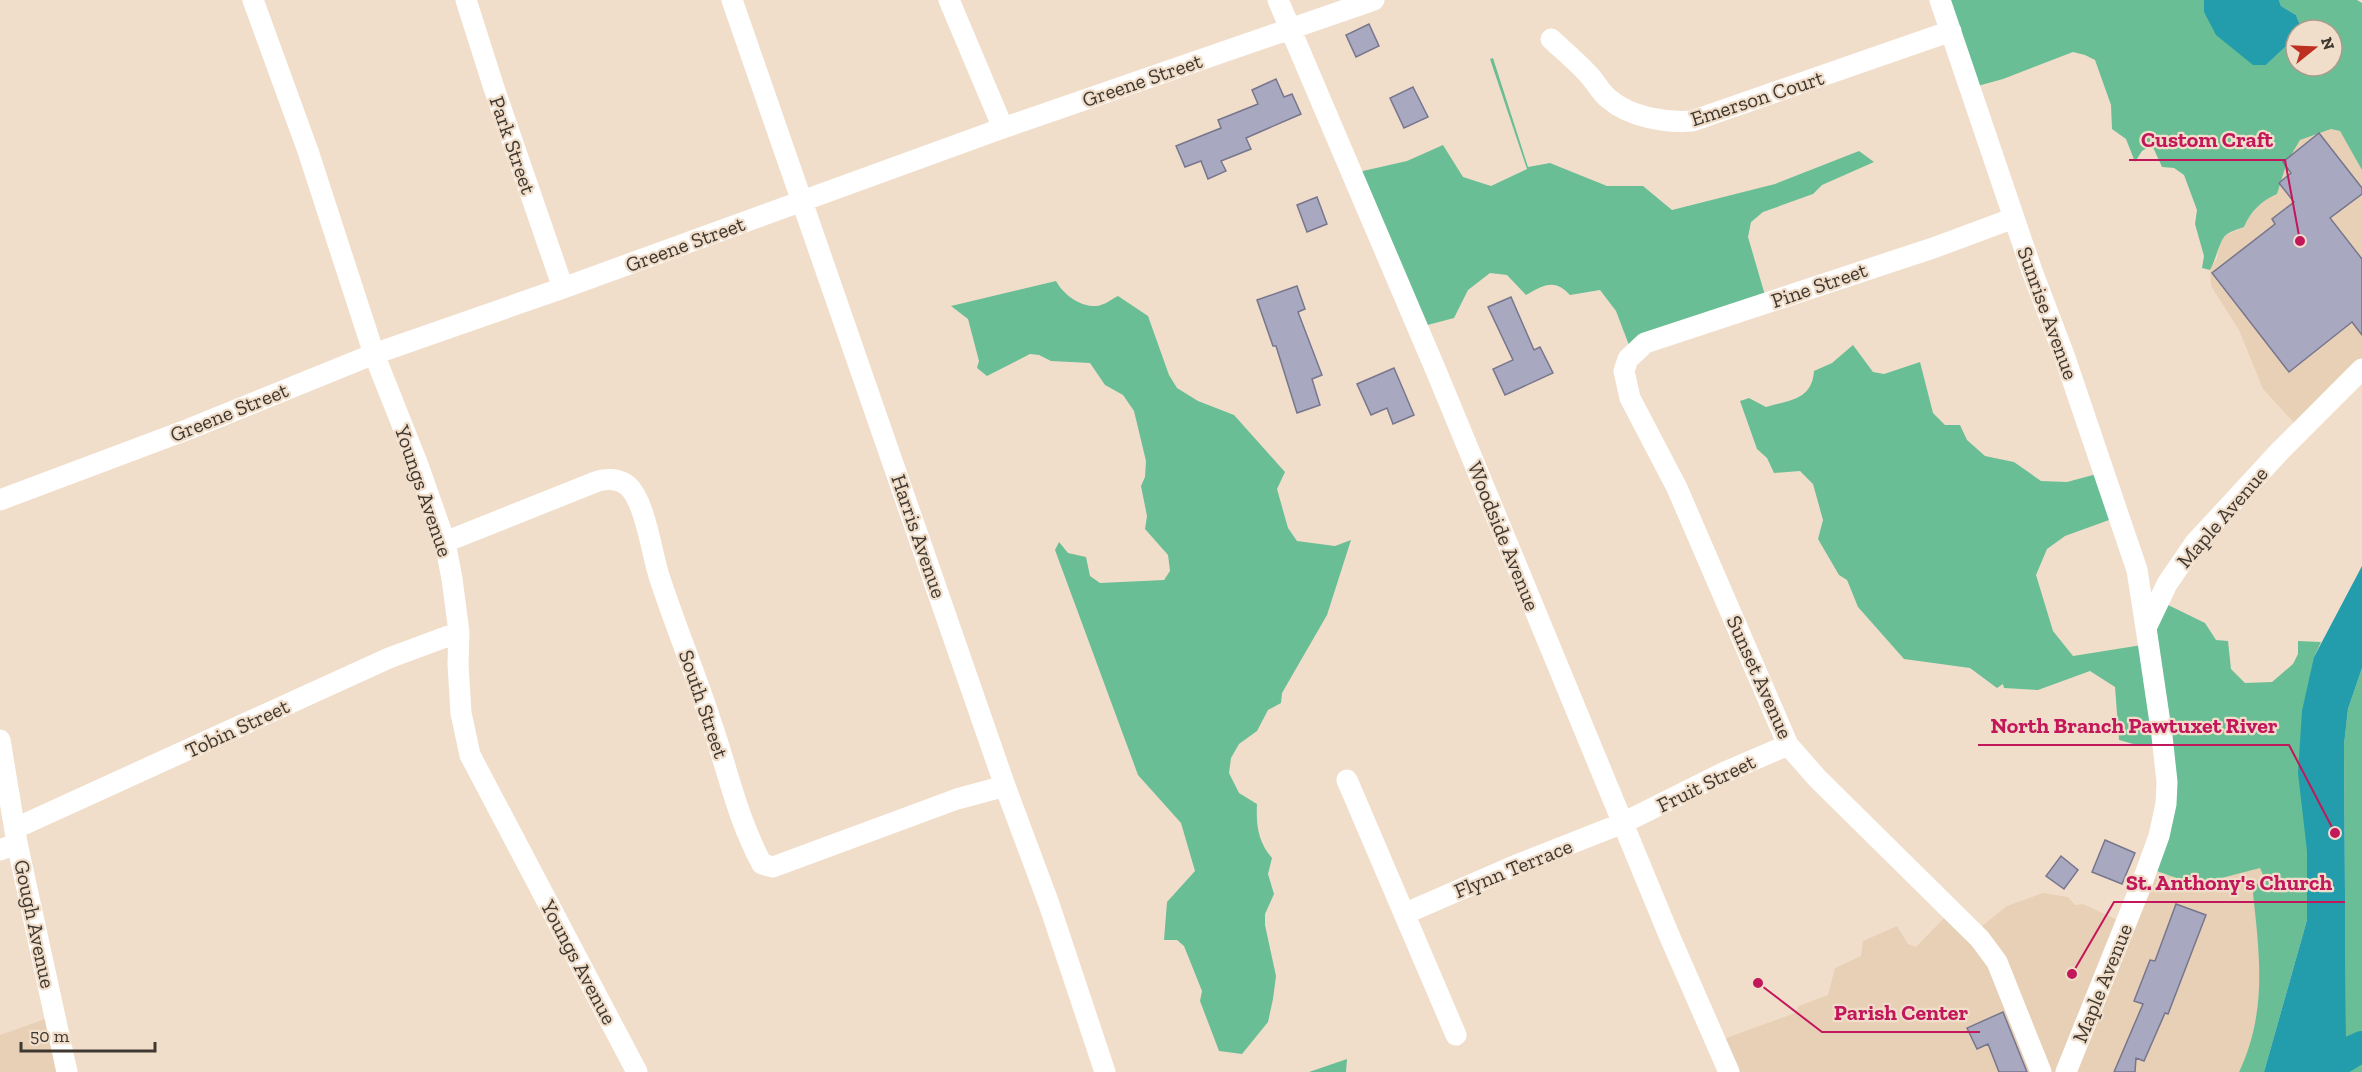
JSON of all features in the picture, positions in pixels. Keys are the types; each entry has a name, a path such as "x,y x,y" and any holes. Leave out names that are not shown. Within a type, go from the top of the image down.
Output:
{"street":[{"name":"Youngs Avenue","path":"253,0 308,151 374,354 414,454 445,542 459,632 461,713 470,755 638,1072"},
{"name":"Park Street","path":"466,0 563,288"},
{"name":"Harris Avenue","path":"732,0 1106,1072"},
{"path":"949,0 1003,128"},
{"name":"Woodside Avenue","path":"1278,0 1437,373 1623,823 1729,1072"},
{"name":"Greene Street","path":"0,500 189,429 374,354 1003,128 1374,0"},
{"name":"Sunrise Avenue","path":"1941,0 2014,218 2137,570 2146,628"},
{"name":"Emerson Court","path":"1551,39 1591,77 1599,90 1611,101 1643,117 1672,123 1692,121 1951,31"},
{"name":"Pine Street","path":"1628,359 1645,343 1933,248 2014,218"},
{"name":"Sunset Avenue","path":"1628,359 1624,371 1630,398 1677,488 1788,744 1817,778 1980,939 1997,962 2041,1072"},
{"name":"Maple Avenue","path":"2066,1072 2159,837 2166,804 2167,782 2162,736 2146,628 2167,584 2195,543 2280,451 2362,369"},
{"name":"South Street","path":"445,542 598,481 606,479 628,486 637,499 651,541 658,574 712,724 744,829 762,864 773,867 957,799 1005,786"},
{"name":"Tobin Street","path":"11,840 389,658 459,632"},
{"name":"Gough Avenue","path":"0,740 11,840 67,1072"},
{"name":"Fruit Street","path":"1623,823 1723,773 1788,744"},
{"path":"1347,780 1456,1035"},
{"name":"Flynn Terrace","path":"1404,914 1519,864 1623,823"}],"shaded area":[{"path":"2331,129 2340,131 2362,170 2362,372 2298,427 2263,389 2239,330 2211,286 2210,270 2217,258 2219,245 2226,235 2244,227 2263,200 2277,194 2287,162 2300,140"},
{"path":"2260,867 2265,877 2255,886 2253,894 2261,963 2257,1016 2249,1050 2239,1072 1728,1072 1721,1040 1795,1013 1799,1006 1828,995 1835,968 1861,956 1863,941 1897,926 1908,944 1916,947 1949,913 1976,931 2007,906 2043,893 2068,897 2075,905 2083,904 2124,923 2151,869 2185,881 2202,883"},
{"path":"54,1016 68,1072 0,1072 0,1035"}],"green space":[{"path":"1942,0 2204,0 2204,12 2266,65 2284,48 2284,78 2344,78 2344,18 2297,18 2281,6 2279,0 2357,0 2362,3 2362,170 2340,131 2331,129 2300,140 2287,162 2277,194 2257,207 2244,227 2226,235 2210,270 2202,268 2204,256 2195,224 2197,210 2184,175 2174,168 2162,167 2152,145 2142,151 2135,162 2126,139 2112,129 2111,105 2095,60 2073,52 2003,79 1974,87"},
{"path":"1493,58 1528,167 1550,163 1607,186 1643,186 1672,210 1775,184 1859,151 1874,162 1822,185 1813,194 1763,212 1751,222 1748,237 1767,302 1632,353 1616,311 1600,290 1570,295 1559,286 1549,285 1526,295 1507,275 1490,273 1468,290 1454,318 1420,327 1354,173 1407,161 1443,145 1463,177 1491,186 1527,169 1490,59"},
{"path":"1056,281 1063,291 1078,302 1099,306 1118,296 1148,316 1169,375 1177,388 1198,401 1234,415 1285,472 1277,489 1288,528 1297,541 1335,546 1351,540 1327,615 1282,693 1281,703 1268,710 1257,731 1239,744 1231,758 1229,773 1239,793 1257,804 1259,833 1272,858 1268,874 1274,894 1265,914 1265,925 1276,976 1273,999 1268,1022 1242,1054 1219,1051 1200,1001 1202,991 1184,946 1177,940 1164,940 1167,902 1195,871 1181,823 1138,775 1055,550 1059,542 1068,553 1086,557 1090,576 1100,583 1164,580 1170,571 1168,555 1145,529 1147,516 1141,486 1145,477 1146,461 1134,411 1123,395 1105,385 1090,363 1051,361 1039,355 1030,354 987,376 977,368 979,361 968,319 951,306"},
{"path":"1853,345 1873,372 1884,374 1920,362 1933,413 1945,425 1960,425 1967,440 1985,456 2014,462 2041,481 2067,482 2104,472 2120,516 2065,536 2047,549 2036,575 2053,631 2073,656 2142,645 2162,602 2205,623 2216,640 2228,641 2231,669 2245,683 2272,682 2293,664 2298,654 2298,641 2321,642 2314,657 2307,851 2307,920 2264,1072 2239,1072 2248,1050 2258,1006 2259,962 2253,894 2255,886 2264,877 2260,868 2202,883 2185,881 2151,869 2163,744 2137,745 2119,740 2115,687 2090,671 2038,690 2004,688 2003,684 1997,688 1970,668 1904,659 1858,607 1847,580 1839,575 1818,539 1823,520 1813,484 1800,471 1774,473 1767,458 1757,449 1740,401 1749,398 1766,407 1798,397 1809,388 1814,371 1832,363"},
{"path":"2362,668 2362,1072 2339,1072 2346,1041 2344,745 2348,709"},
{"path":"1347,1059 1346,1072 1309,1072"}],"water":[{"path":"2204,0 2279,0 2281,6 2297,18 2284,18 2284,48 2266,65 2253,65 2216,35 2204,12"},
{"path":"2362,566 2362,668 2348,709 2344,745 2346,1041 2339,1072 2264,1072 2307,920 2307,851 2298,773 2302,711 2314,657"}],"building":[{"path":"1369,24 1379,46 1356,57 1346,35"},
{"path":"1276,79 1284,97 1292,94 1301,114 1246,138 1251,149 1221,161 1226,171 1208,179 1201,161 1185,167 1176,146 1221,128 1218,120 1258,104 1252,90"},
{"path":"1413,87 1428,117 1404,128 1390,98"},
{"path":"2319,133 2362,188 2362,194 2330,218 2362,259 2362,335 2352,322 2289,372 2212,273 2275,224 2272,219 2294,202 2279,183 2291,173 2283,162"},
{"path":"1317,197 1327,224 1307,232 1297,205"},
{"path":"1297,286 1305,309 1298,312 1322,375 1312,379 1320,405 1297,413 1276,346 1273,346 1257,300"},
{"path":"1511,297 1534,350 1540,347 1553,373 1505,395 1493,369 1513,360 1488,307"},
{"path":"1394,368 1414,415 1393,424 1387,408 1371,415 1357,384"},
{"path":"2105,840 2135,853 2122,884 2092,872"},
{"path":"2061,856 2078,870 2064,889 2046,876"},
{"path":"2176,904 2206,915 2168,1014 2165,1013 2144,1061 2136,1058 2135,1072 2114,1072 2143,1004 2134,1001 2150,960 2155,961"},
{"path":"2003,1012 2027,1072 1999,1072 1988,1044 1977,1049 1967,1028"}],"waterway":[{"path":"2322,1070 2362,1047"}],"place":[{"name":"Custom Craft","path":"2300,241"},
{"name":"North Branch Pawtuxet River","path":"2335,833"},
{"name":"St. Anthony's Church","path":"2072,974"},
{"name":"Parish Center","path":"1758,983"}]}
